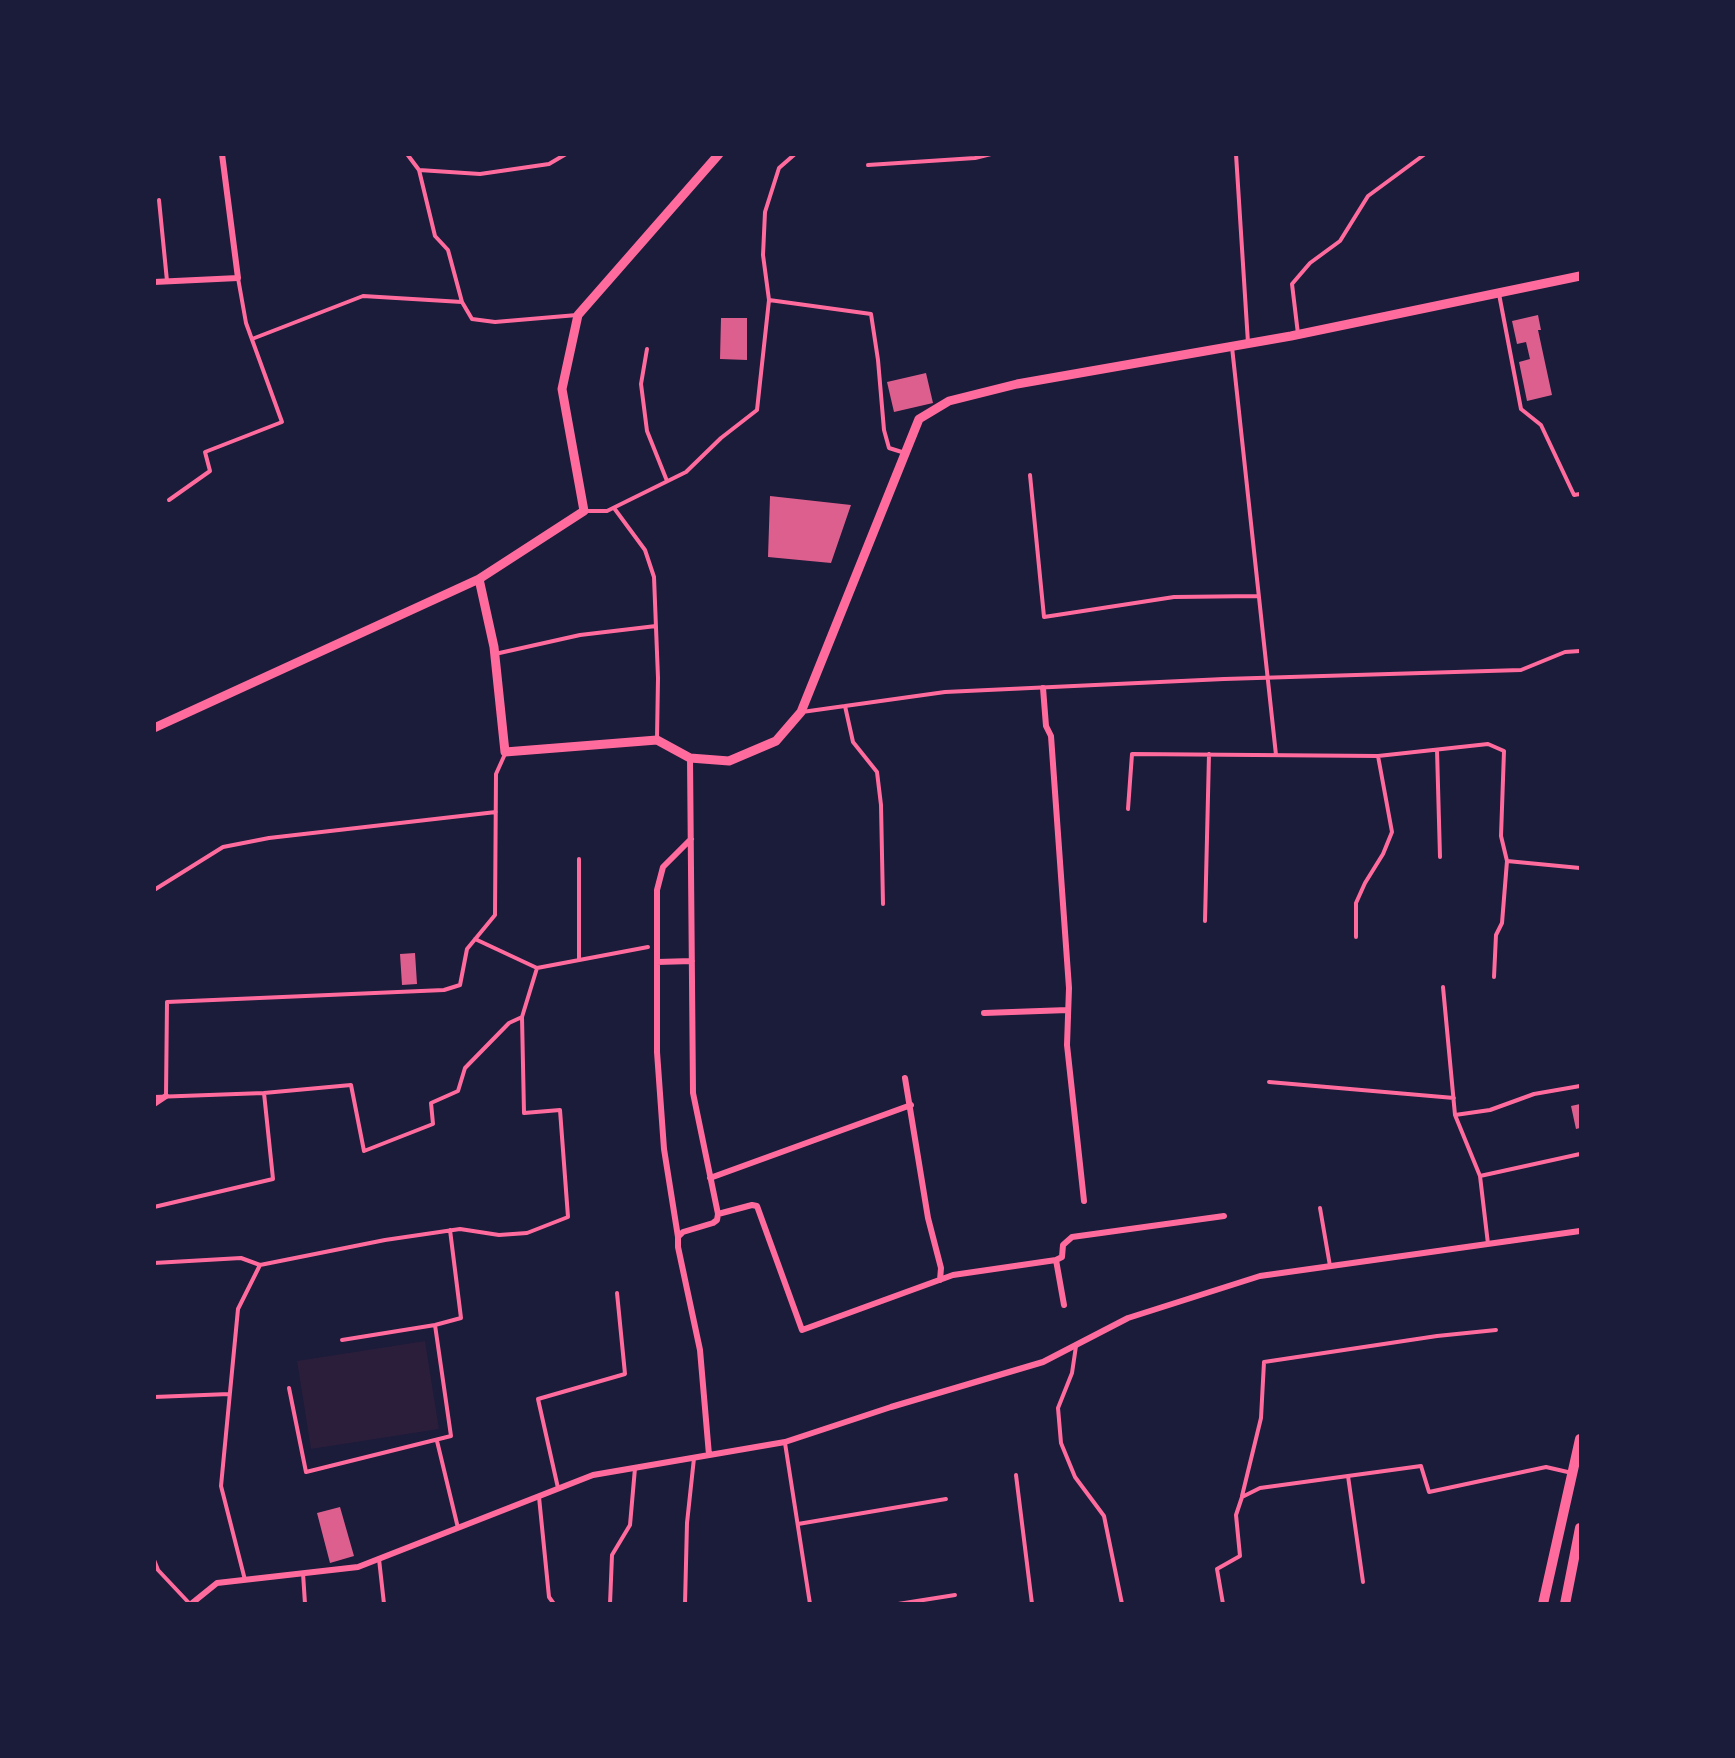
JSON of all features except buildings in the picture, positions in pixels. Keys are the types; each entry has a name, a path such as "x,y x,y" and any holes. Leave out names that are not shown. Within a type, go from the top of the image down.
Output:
{"main road":[{"path":"1544,1604 1580,1446"},
{"path":"1564,1604 1581,1528"}],"street":[{"path":"154,282 238,278 222,154"},
{"path":"154,728 479,579 584,510 562,389 578,315 719,154"},
{"path":"479,579 495,654 506,752 657,740 690,758 729,761 776,741 801,712 919,419 949,401 1017,384 1248,344 1581,276"},
{"path":"1043,688 1046,726 1051,736 1069,988 1067,1046 1084,1201"},
{"path":"678,1237 683,1232 713,1223 717,1220 718,1214 693,1094 690,758"},
{"path":"691,839 663,867 657,890 657,1052 664,1149 678,1246 700,1350 709,1455"},
{"path":"657,962 692,962"},
{"path":"984,1013 1068,1010"},
{"path":"906,1078 928,1218 941,1268 940,1280"},
{"path":"154,1104 166,1096"},
{"path":"710,1178 911,1106"},
{"path":"718,1214 752,1205 757,1206 802,1330 952,1275 1056,1260 1062,1257 1063,1245 1071,1237 1224,1216"},
{"path":"191,1604 217,1583 358,1567 593,1474 785,1442 891,1407 1043,1362 1128,1317 1260,1276 1581,1231"},
{"path":"1056,1260 1064,1305"}],"lane":[{"path":"407,154 419,170 435,236 448,250 462,302 472,319 495,322 578,315"},
{"path":"419,170 480,174 549,164 566,154"},
{"path":"584,510 607,511 686,472 722,438 757,410 769,300 763,255 765,212 779,168 795,154"},
{"path":"868,165 991,154"},
{"path":"1236,154 1248,344"},
{"path":"1298,334 1292,284 1310,263 1341,241 1368,196 1425,154"},
{"path":"159,200 167,282"},
{"path":"169,500 210,471 205,452 282,422 246,322 238,278"},
{"path":"1498,294 1521,409 1541,425 1574,495 1581,494"},
{"path":"252,339 363,296 462,302"},
{"path":"769,300 871,314 878,360 884,430 889,448 906,454"},
{"path":"1231,346 1276,755"},
{"path":"647,349 641,384 646,431 667,481"},
{"path":"1030,475 1044,617 1174,597 1258,596"},
{"path":"614,508 645,550 654,577 658,678 657,740"},
{"path":"495,654 580,635 656,626"},
{"path":"801,712 945,692 1521,670 1565,652 1581,651"},
{"path":"845,706 853,742 877,772 881,805 883,904"},
{"path":"1128,809 1132,754 1378,756 1488,744 1504,751 1501,836 1507,861 1502,922 1496,935 1494,976"},
{"path":"1437,750 1440,857"},
{"path":"166,1096 166,1002 444,990 460,985 467,949 495,915 496,774 506,752"},
{"path":"1205,921 1209,754"},
{"path":"1356,937 1356,903 1383,854 1392,832 1378,756"},
{"path":"154,890 223,847 269,838 496,812"},
{"path":"579,859 579,960"},
{"path":"1507,861 1581,868"},
{"path":"475,939 537,968 648,947"},
{"path":"154,1263 241,1258 260,1265 385,1240 460,1228 498,1235 527,1233 568,1217 560,1110 524,1113 522,1017 537,968"},
{"path":"1443,987 1455,1116 1480,1176 1488,1244"},
{"path":"154,1097 264,1093 351,1085 364,1151 433,1124 431,1103 458,1091 465,1068 509,1023 522,1017"},
{"path":"1269,1082 1454,1098"},
{"path":"1455,1116 1490,1110 1534,1094 1581,1086"},
{"path":"154,1207 273,1179 264,1093"},
{"path":"1480,1176 1581,1154"},
{"path":"1320,1208 1330,1266"},
{"path":"342,1340 435,1325 460,1318 450,1230"},
{"path":"245,1580 221,1486 238,1309 260,1265"},
{"path":"558,1489 538,1399 625,1374 617,1293"},
{"path":"289,1388 306,1472 451,1437 435,1325"},
{"path":"1223,1604 1217,1569 1240,1556 1236,1515 1261,1418 1264,1362 1437,1336 1496,1330"},
{"path":"1076,1344 1072,1373 1058,1408 1061,1443 1075,1477 1104,1516 1122,1604"},
{"path":"154,1398 229,1394"},
{"path":"438,1441 458,1528"},
{"path":"785,1442 810,1604"},
{"path":"685,1604 687,1523 694,1458"},
{"path":"610,1604 612,1555 630,1525 635,1467"},
{"path":"1242,1497 1260,1488 1421,1467 1429,1492 1546,1467 1573,1473"},
{"path":"1016,1475 1032,1604"},
{"path":"1348,1476 1363,1582"},
{"path":"538,1497 549,1597 554,1604"},
{"path":"798,1524 946,1499"},
{"path":"379,1559 384,1604"},
{"path":"154,1560 158,1570 191,1604"},
{"path":"303,1573 305,1604"},
{"path":"898,1604 955,1595"}],"shaded area":[{"path":"425,1341 439,1429 311,1449 297,1361"}]}
